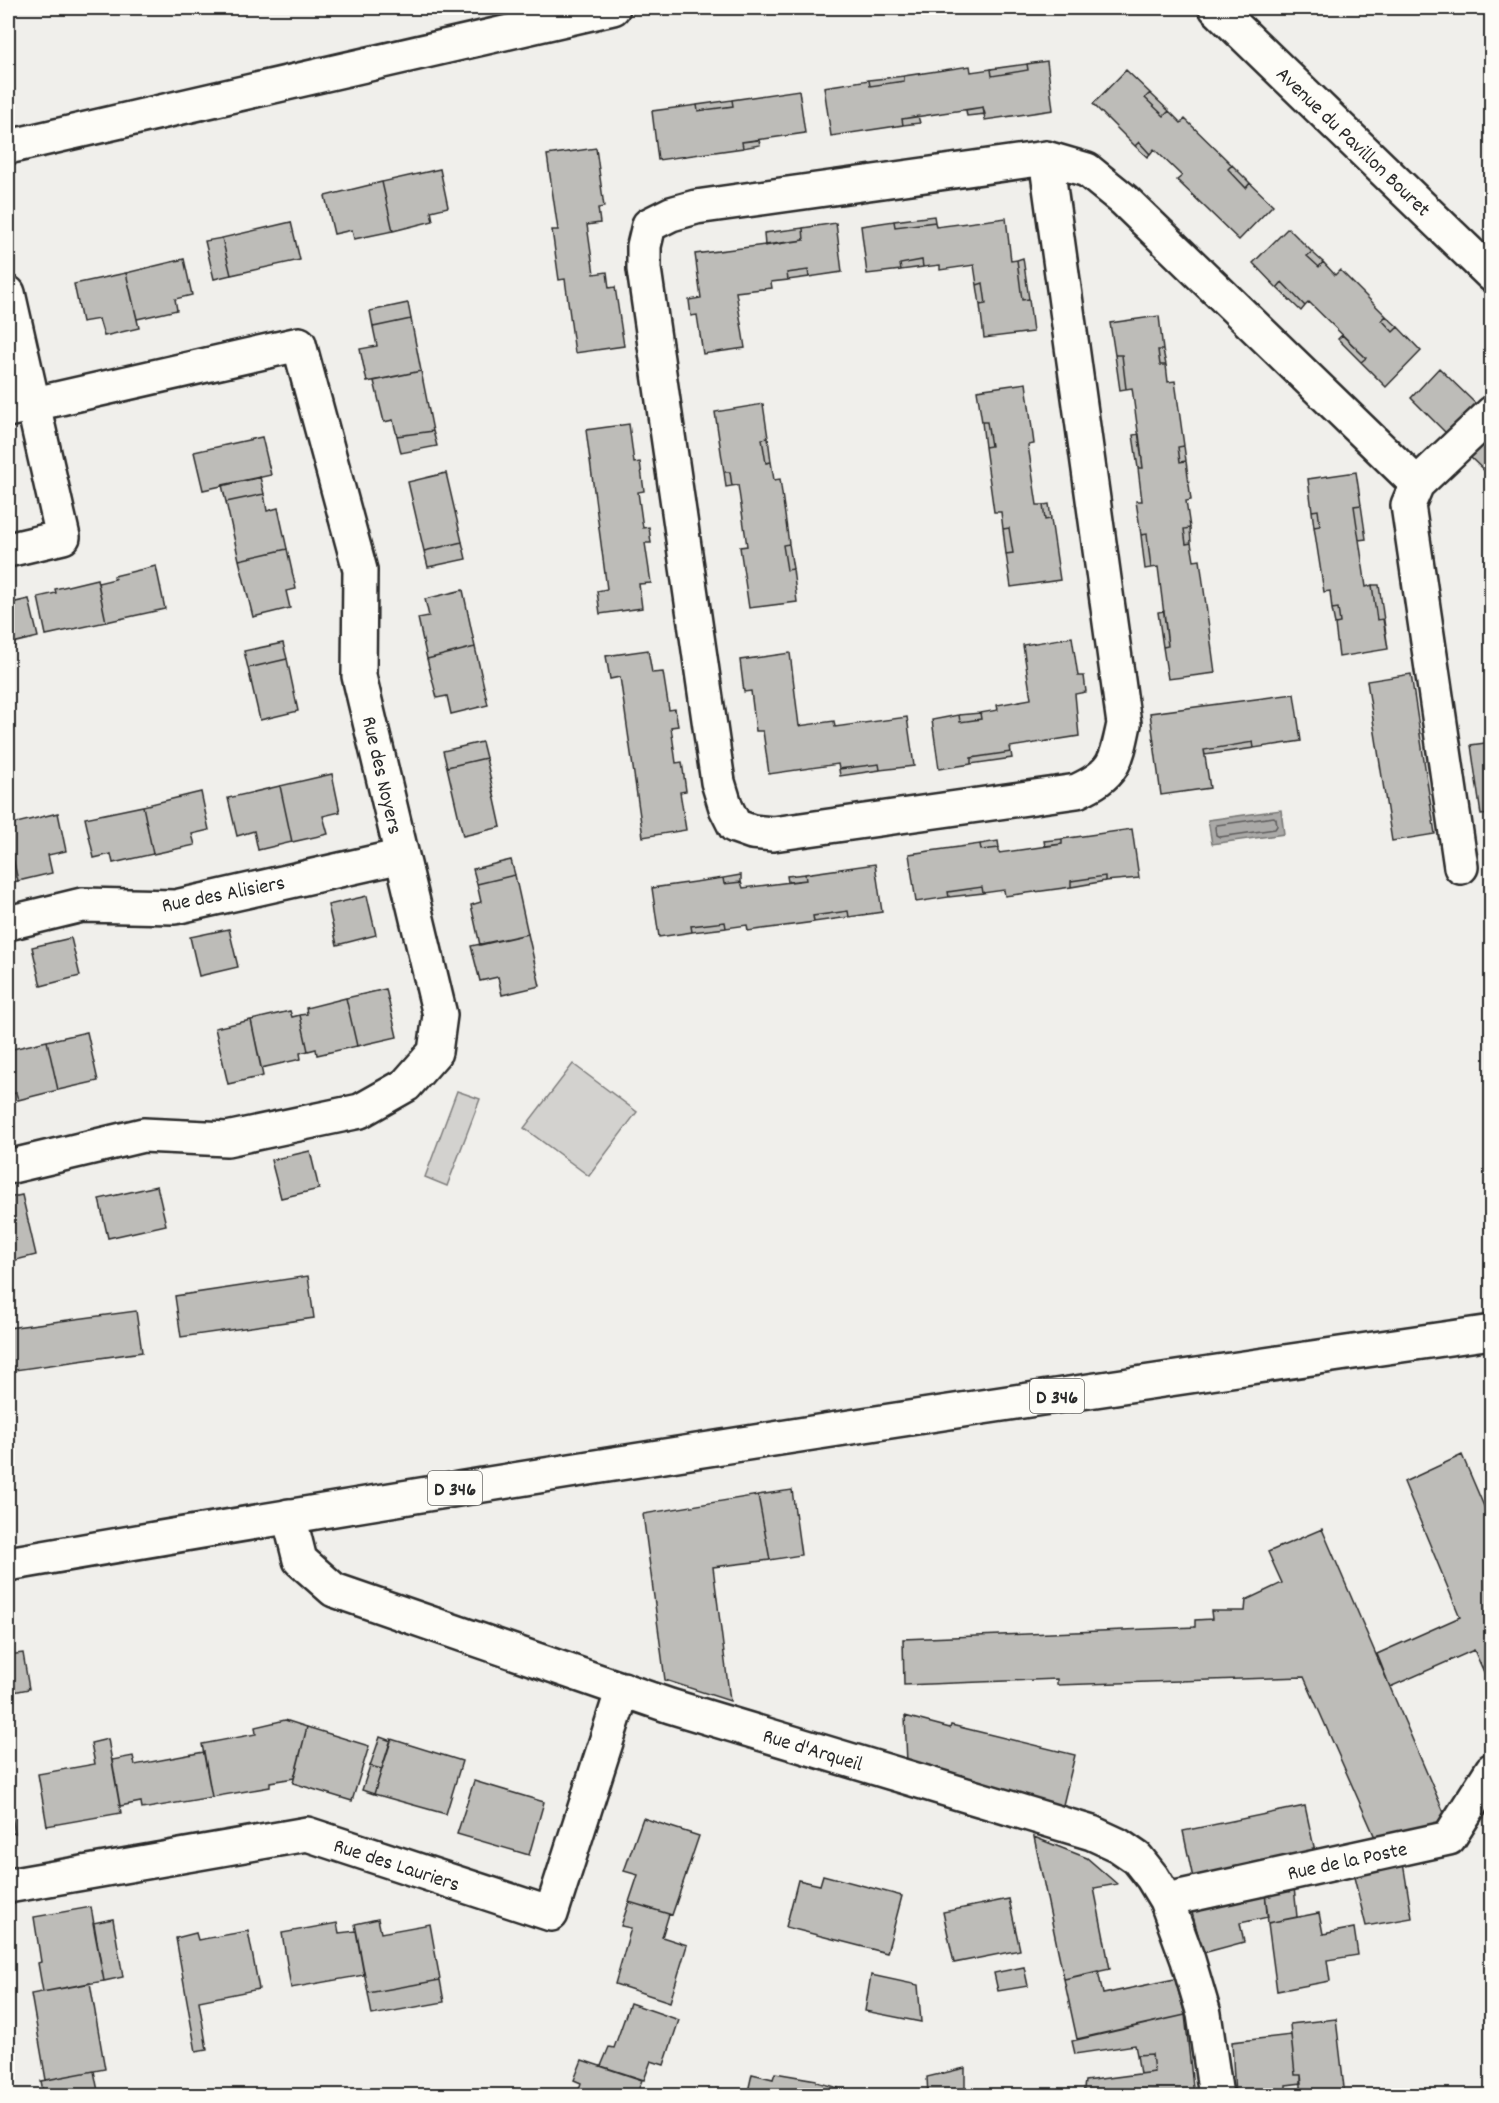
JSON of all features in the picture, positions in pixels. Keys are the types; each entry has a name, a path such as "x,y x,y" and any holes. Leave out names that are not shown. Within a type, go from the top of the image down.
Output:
{"street":[{"path":"8,147 614,8"},
{"name":"Avenue du Pavillon Bouret","path":"1216,8 1491,275"},
{"path":"1046,158 1124,724 1111,770 1094,783 1077,791 773,834 752,832 735,826 726,808 718,782 661,393 644,269 644,246 649,225 671,214 696,207 1046,158 1087,170 1124,200 1417,484"},
{"path":"8,294 20,407 63,537 8,550"},
{"name":"Rue des Noyers","path":"8,1167 143,1135 227,1138 360,1111 406,1085 435,1052 440,1016 360,676 360,570 299,344 20,407"},
{"path":"1461,867 1407,505 1417,484 1491,413"},
{"name":"Rue des Alisiers","path":"8,922 82,905 175,907 402,856"},
{"name":"D 346","path":"8,1564 622,1461 1491,1332"},
{"name":"Rue d'Arqueil","path":"289,1516 300,1560 334,1590 670,1706 1092,1833 1118,1845 1137,1858 1166,1900 1188,1960 1204,2014 1216,2096"},
{"name":"Rue des Lauriers","path":"8,1886 307,1834 551,1914 623,1689"},
{"name":"Rue de la Poste","path":"1166,1900 1449,1838 1491,1770"}],"shaded area":[{"path":"573,1064 637,1112 589,1176 524,1128"},
{"path":"457,1091 480,1099 447,1186 425,1177"}],"water":[{"path":"1281,810 1284,834 1212,844 1208,820"}],"building":[{"path":"1047,61 1053,110 985,120 983,107 902,119 903,125 831,136 824,87 869,80 870,86 904,81 904,76 970,66 971,72 991,69 992,76 1028,70 1027,64"},
{"path":"1027,64 1028,70 992,76 991,69"},
{"path":"1126,70 1150,93 1145,98 1164,116 1169,111 1181,123 1185,119 1232,165 1228,169 1246,188 1250,183 1273,205 1239,240 1177,180 1182,176 1154,149 1150,154 1139,142 1135,146 1093,104"},
{"path":"904,76 904,81 870,86 869,80"},
{"path":"799,90 805,133 742,142 743,148 658,160 652,111 697,105 698,111 733,106 732,100"},
{"path":"1150,93 1169,111 1164,116 1145,98"},
{"path":"732,100 733,106 698,111 697,105"},
{"path":"983,107 985,114 967,116 966,110"},
{"path":"918,116 920,123 903,125 902,119"},
{"path":"759,140 760,145 743,148 742,142"},
{"path":"1139,142 1150,154 1147,157 1135,146"},
{"path":"596,148 604,207 598,208 600,223 587,225 594,274 607,272 609,288 615,287 624,346 575,353 565,279 559,280 552,230 558,230 547,155"},
{"path":"1232,165 1250,183 1246,188 1228,169"},
{"path":"440,169 448,207 431,211 433,221 393,231 382,182"},
{"path":"382,182 393,231 354,239 352,230 334,234 325,196"},
{"path":"934,216 935,222 895,227 894,221"},
{"path":"1006,218 1011,261 1017,260 1022,300 1029,299 1033,332 984,338 980,305 986,304 983,283 977,285 974,265 940,270 940,265 923,267 922,260 900,264 901,270 867,274 861,226 894,221 895,227 935,222 936,227"},
{"path":"291,222 300,260 231,275 222,238"},
{"path":"836,223 842,272 809,277 808,270 787,273 788,280 771,282 772,288 736,292 745,348 703,354 697,315 691,316 689,300 701,298 695,254 804,240 803,228"},
{"path":"803,228 804,240 765,246 764,233"},
{"path":"1288,228 1312,252 1307,256 1319,267 1323,262 1335,275 1340,270 1386,316 1382,320 1393,332 1398,327 1421,351 1386,387 1361,362 1366,358 1309,302 1305,306 1282,282 1277,288 1253,263"},
{"path":"222,238 231,275 214,279 205,241"},
{"path":"1312,252 1323,262 1319,267 1307,256"},
{"path":"1023,258 1029,299 1022,300 1017,260"},
{"path":"184,259 192,295 175,299 177,310 137,319 126,273"},
{"path":"922,260 923,267 901,270 900,264"},
{"path":"808,270 809,277 788,280 787,273"},
{"path":"126,273 139,328 104,336 99,319 82,322 74,284"},
{"path":"1282,282 1305,306 1301,311 1277,288"},
{"path":"983,283 986,304 980,305 977,285"},
{"path":"408,303 411,319 373,327 370,311"},
{"path":"1159,316 1163,350 1158,350 1160,365 1166,365 1168,382 1175,381 1184,446 1178,447 1180,462 1186,461 1191,500 1186,501 1190,528 1184,529 1186,544 1191,543 1194,561 1200,560 1215,673 1168,679 1163,647 1168,646 1158,567 1151,568 1147,534 1141,535 1136,501 1142,501 1138,468 1143,468 1132,388 1126,389 1122,355 1115,355 1110,323"},
{"path":"1386,316 1398,327 1393,332 1382,320"},
{"path":"411,319 421,371 367,382 360,349 377,346 373,327"},
{"path":"1342,335 1366,358 1361,362 1338,339"},
{"path":"1158,350 1163,350 1166,365 1160,365"},
{"path":"1115,355 1122,355 1126,389 1120,390"},
{"path":"1439,368 1476,404 1446,433 1411,398"},
{"path":"421,371 433,431 397,436 393,420 384,422 374,381"},
{"path":"1026,383 1034,444 1028,445 1037,505 1043,505 1045,520 1051,519 1060,580 1011,587 1006,554 1013,553 1009,528 1003,529 1001,512 994,512 985,447 991,446 987,422 982,422 977,390"},
{"path":"763,404 768,438 762,439 766,463 771,462 774,480 780,479 789,544 783,545 787,570 793,569 797,602 749,608 740,547 747,546 738,485 732,486 730,472 724,472 715,412"},
{"path":"982,422 987,422 991,446 985,447"},
{"path":"629,424 634,463 640,462 644,491 638,492 643,528 649,527 651,543 645,543 651,583 639,584 642,608 600,614 597,591 607,589 586,430"},
{"path":"433,431 437,446 401,453 397,436"},
{"path":"1139,434 1143,468 1138,468 1133,435"},
{"path":"1492,435 1492,478 1470,457"},
{"path":"262,437 271,475 203,490 194,452"},
{"path":"768,438 771,462 766,463 762,439"},
{"path":"1184,446 1186,461 1180,462 1178,447"},
{"path":"724,472 730,472 732,486 726,487"},
{"path":"1356,472 1361,505 1354,506 1366,587 1372,585 1377,620 1383,619 1388,649 1339,657 1335,624 1340,623 1338,608 1332,609 1330,591 1324,592 1314,527 1320,526 1318,510 1312,511 1308,479"},
{"path":"446,473 462,542 424,551 408,482"},
{"path":"260,477 264,494 226,502 222,485"},
{"path":"264,494 267,511 278,508 287,549 239,560 226,502"},
{"path":"1049,504 1051,519 1045,520 1043,505"},
{"path":"1361,505 1366,539 1359,540 1354,506"},
{"path":"1318,510 1320,526 1314,527 1312,511"},
{"path":"1009,528 1013,553 1006,554 1003,529"},
{"path":"1190,528 1191,543 1186,544 1184,529"},
{"path":"1147,534 1151,568 1145,569 1141,535"},
{"path":"462,542 466,559 428,567 424,551"},
{"path":"789,544 793,569 787,570 783,545"},
{"path":"287,549 296,589 286,591 290,608 253,617 239,560"},
{"path":"156,566 165,609 106,622 98,583 115,579 114,576"},
{"path":"97,579 106,622 46,635 38,597 56,593 55,589"},
{"path":"1372,585 1379,585 1388,649 1383,619 1377,620"},
{"path":"463,590 475,647 427,659 418,618 429,616 425,599"},
{"path":"10,599 11,603 29,599 38,637 8,644 8,600"},
{"path":"1338,608 1340,623 1335,624 1332,609"},
{"path":"1164,611 1168,646 1163,647 1158,612"},
{"path":"1072,637 1078,676 1084,676 1086,692 1075,694 1079,736 1010,747 1011,752 971,758 971,764 939,769 932,720 959,715 960,722 981,719 980,713 998,710 997,705 1031,699 1023,645"},
{"path":"283,643 287,659 248,668 244,651"},
{"path":"475,647 488,705 451,714 447,696 437,698 427,659"},
{"path":"648,650 652,673 663,672 669,710 675,709 678,726 671,727 676,763 682,762 686,791 680,792 686,830 643,837 620,677 610,679 606,656"},
{"path":"790,653 799,726 834,721 835,727 907,717 914,766 880,770 879,764 839,769 838,764 769,774 763,731 756,731 751,691 744,692 740,660"},
{"path":"287,659 298,711 260,720 248,668"},
{"path":"1411,674 1435,834 1392,841 1367,681"},
{"path":"1294,694 1301,741 1254,748 1253,742 1204,750 1210,788 1161,795 1150,713"},
{"path":"980,713 981,719 960,722 959,715"},
{"path":"482,742 486,758 447,767 443,751"},
{"path":"1253,742 1254,748 1205,755 1204,750"},
{"path":"1492,742 1492,814 1481,815 1471,745"},
{"path":"1011,752 1012,758 971,764 971,758"},
{"path":"486,758 501,827 463,836 447,767"},
{"path":"879,764 880,770 840,776 839,769"},
{"path":"332,774 340,812 323,816 328,834 292,842 280,786"},
{"path":"280,786 292,842 258,850 254,831 237,836 228,798"},
{"path":"201,792 209,830 192,834 195,845 153,854 143,806"},
{"path":"143,806 153,854 113,863 111,854 94,858 85,818"},
{"path":"58,813 66,851 48,855 52,873 18,881 8,825"},
{"path":"1132,829 1139,878 1105,881 1105,876 1071,881 1071,887 1005,896 1004,890 983,893 982,887 948,892 949,897 916,902 909,854 980,844 981,850 999,848 999,853 1062,844 1062,839"},
{"path":"8,835 18,881 8,883"},
{"path":"1062,839 1062,844 1045,846 1044,841"},
{"path":"998,841 999,848 981,850 980,844"},
{"path":"511,860 515,875 477,884 473,869"},
{"path":"875,864 882,912 849,917 848,911 813,916 814,922 748,931 747,925 726,928 725,922 691,926 692,932 659,937 652,888 723,878 724,884 741,882 743,888 806,880 805,874"},
{"path":"805,874 806,880 788,882 787,876"},
{"path":"515,875 528,934 480,945 471,905 481,902 477,884"},
{"path":"741,875 741,882 724,884 723,878"},
{"path":"1105,876 1105,881 1071,887 1071,881"},
{"path":"982,887 983,893 949,897 948,892"},
{"path":"367,896 376,935 337,945 328,905"},
{"path":"848,911 849,917 814,922 813,916"},
{"path":"725,922 726,928 692,932 691,926"},
{"path":"229,929 238,967 199,976 190,937"},
{"path":"528,934 540,986 502,995 498,977 480,981 471,946"},
{"path":"71,938 80,976 41,986 32,947"},
{"path":"386,989 397,1037 357,1046 346,998"},
{"path":"346,998 357,1046 317,1055 316,1049 308,1051 300,1015 307,1014 306,1008"},
{"path":"290,1011 292,1017 300,1015 308,1051 300,1053 301,1059 261,1068 251,1020"},
{"path":"251,1020 263,1076 228,1084 215,1028"},
{"path":"87,1032 98,1081 58,1090 47,1041"},
{"path":"47,1041 58,1090 18,1100 16,1093 9,1095 8,1050"},
{"path":"310,1151 319,1189 281,1198 271,1160"},
{"path":"157,1186 166,1225 108,1238 99,1199"},
{"path":"22,1195 36,1255 8,1262 8,1198"},
{"path":"308,1276 314,1318 181,1337 175,1296"},
{"path":"136,1311 142,1352 8,1371 8,1328"},
{"path":"1462,1455 1492,1525 1492,1679 1488,1681 1474,1650 1390,1687 1377,1654 1460,1617 1404,1482"},
{"path":"792,1490 801,1555 770,1560 758,1495"},
{"path":"758,1495 770,1560 713,1567 730,1701 665,1680 643,1514"},
{"path":"1322,1529 1448,1822 1378,1844 1304,1677 1057,1685 1057,1679 904,1685 903,1639 1195,1627 1195,1620 1212,1619 1211,1611 1245,1611 1246,1600 1282,1583 1268,1552"},
{"path":"23,1653 29,1689 8,1693 8,1655"},
{"path":"905,1716 1075,1755 1062,1809 907,1763"},
{"path":"285,1720 307,1727 294,1778 270,1782 270,1787 212,1797 202,1744 256,1734 255,1727"},
{"path":"307,1727 369,1746 352,1801 293,1783"},
{"path":"380,1737 391,1741 382,1769 370,1766"},
{"path":"108,1739 121,1813 47,1826 38,1774 95,1764 91,1743"},
{"path":"391,1739 462,1761 446,1814 374,1794"},
{"path":"204,1752 212,1797 142,1809 141,1802 120,1806 112,1760 133,1756 135,1765"},
{"path":"370,1766 382,1769 374,1794 362,1790"},
{"path":"474,1781 544,1802 529,1855 457,1834"},
{"path":"8,1792 15,1833 8,1834"},
{"path":"1305,1806 1316,1857 1194,1883 1183,1831"},
{"path":"643,1818 699,1836 672,1915 629,1902 638,1875 624,1871"},
{"path":"1034,1837 1087,1858 1117,1884 1094,1888 1110,1969 1064,1979"},
{"path":"1403,1863 1412,1918 1366,1926 1353,1873"},
{"path":"823,1875 902,1896 887,1953 786,1927 798,1880 820,1885"},
{"path":"1294,1887 1297,1917 1268,1923 1265,1893"},
{"path":"1265,1893 1268,1917 1240,1923 1244,1942 1203,1953 1191,1909"},
{"path":"1009,1899 1020,1950 954,1963 943,1912"},
{"path":"629,1902 669,1914 662,1937 687,1945 670,2002 615,1984 631,1928 621,1926"},
{"path":"91,1907 104,1981 43,1992 34,1917"},
{"path":"1319,1913 1323,1934 1354,1928 1358,1955 1327,1960 1330,1981 1277,1991 1268,1923"},
{"path":"113,1919 123,1977 104,1981 93,1923"},
{"path":"378,1919 381,1933 430,1924 440,1980 368,1993 355,1924"},
{"path":"337,1923 339,1933 356,1931 364,1975 291,1988 282,1933"},
{"path":"248,1931 259,1989 199,2001 207,2050 196,2052 176,1938 196,1933 198,1940"},
{"path":"1024,1967 1028,1986 998,1991 994,1973"},
{"path":"1098,1971 1103,1994 1175,1979 1185,2015 1077,2039 1064,1979"},
{"path":"871,1975 918,1985 921,2022 865,2011"},
{"path":"440,1980 444,2002 372,2015 368,1993"},
{"path":"90,1983 105,2069 46,2080 31,1994"},
{"path":"630,2003 679,2020 664,2065 651,2061 644,2080 601,2066 609,2047 614,2048"},
{"path":"1185,2015 1194,2096 1083,2096 1085,2081 1154,2072 1152,2054 1137,2055 1135,2045 1075,2054 1072,2041"},
{"path":"1336,2019 1345,2096 1301,2096 1301,2075 1295,2075 1290,2024"},
{"path":"1291,2035 1295,2075 1301,2075 1302,2083 1286,2085 1286,2096 1235,2096 1232,2042"},
{"path":"1152,2054 1154,2072 1140,2074 1137,2055"},
{"path":"582,2060 642,2080 636,2096 577,2096 581,2083 574,2080"},
{"path":"965,2068 965,2096 928,2096 927,2077"},
{"path":"94,2071 99,2096 44,2096 41,2081"},
{"path":"775,2073 816,2080 816,2082 838,2088 836,2096 747,2096 752,2074 773,2079"}]}
